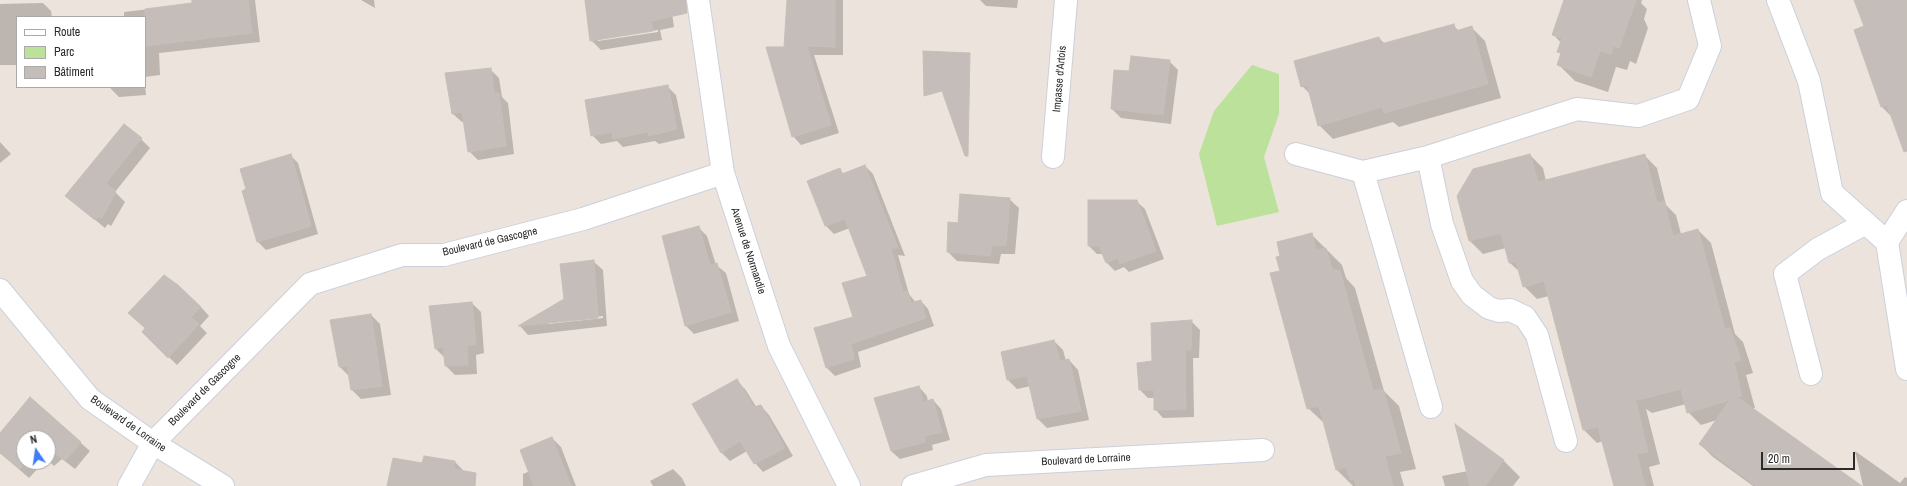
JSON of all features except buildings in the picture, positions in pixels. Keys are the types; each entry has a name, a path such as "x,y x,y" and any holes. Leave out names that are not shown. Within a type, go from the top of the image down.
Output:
{"street":[{"name":"Avenue de Normandie","path":"698,0 723,173 779,346 849,486"},
{"name":"Impasse d'Artois","path":"1053,157 1066,0"},
{"path":"1296,154 1363,172 1428,157 1578,109 1638,116 1688,99 1710,46 1699,0"},
{"path":"1778,0 1809,81 1832,193 1887,242 1907,368"},
{"path":"1428,157 1442,224 1462,281 1472,295 1489,308 1499,311 1510,310 1525,317 1537,335 1566,440"},
{"path":"1363,172 1431,407"},
{"name":"Boulevard de Gascogne","path":"128,486 153,443 310,284 402,255 444,255 583,220 723,173"},
{"path":"1887,242 1907,211"},
{"path":"1811,374 1785,274 1818,249 1866,223"},
{"name":"Boulevard de Lorraine","path":"0,290 90,399 153,443 223,486"},
{"name":"Boulevard de Lorraine","path":"913,486 986,465 1263,450"}],"green space":[{"path":"1252,65 1279,74 1279,114 1264,157 1279,212 1217,226 1199,154 1214,111"}]}
